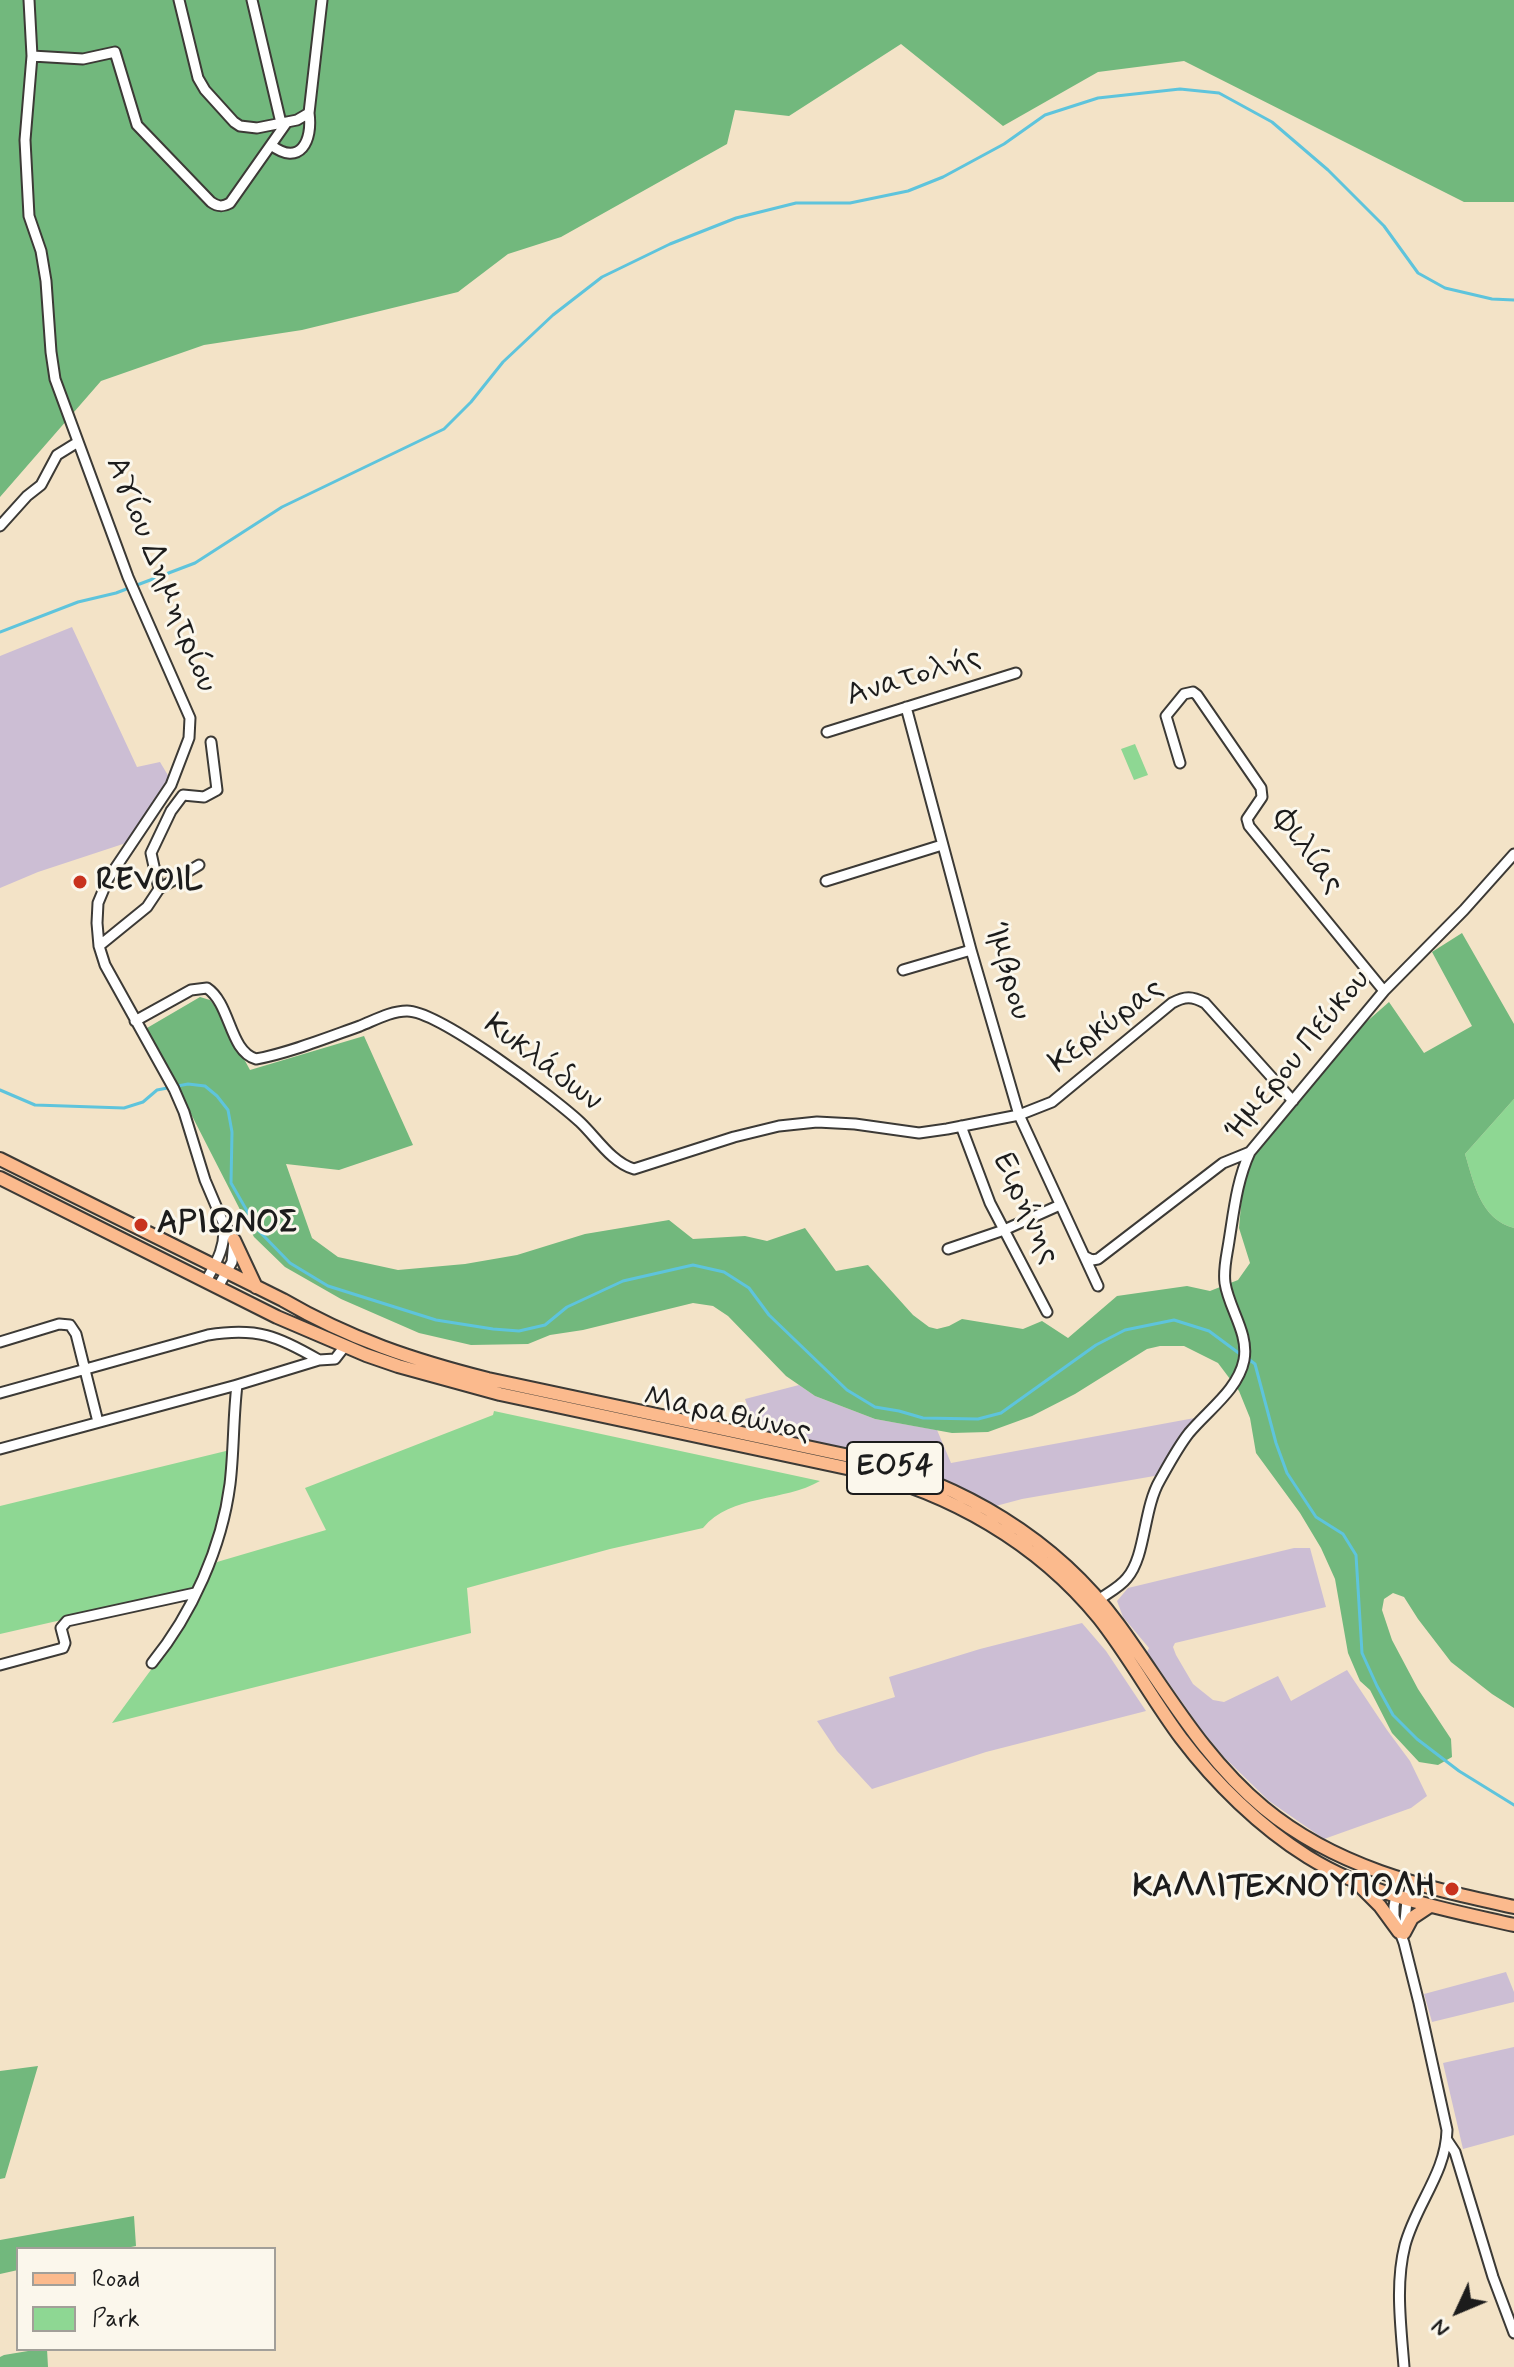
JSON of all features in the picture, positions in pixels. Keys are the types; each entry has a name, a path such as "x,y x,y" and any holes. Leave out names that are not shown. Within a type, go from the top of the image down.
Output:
{"main road":[{"name":"Μαραθώνος","path":"0,1159 340,1331 432,1365 859,1458 939,1483 994,1512 1060,1561 1119,1626 1191,1732 1252,1798 1302,1834 1405,1882 1514,1907"},
{"name":"Μαραθώνος","path":"0,1178 277,1317 419,1373 484,1391 872,1474 934,1494 971,1513 1026,1549 1063,1580 1109,1633 1182,1739 1228,1791 1300,1852 1350,1878 1401,1899 1514,1925"},
{"path":"234,1240 256,1287"},
{"path":"1350,1878 1380,1906 1402,1936 1412,1918 1430,1906"}],"street":[{"name":"Αγίου Δημητρίου","path":"29,0 32,56 25,140 29,216 41,251 46,281 55,379 128,577 190,718 191,728 171,785 115,868 101,894 97,911 99,946 109,972 178,1099 225,1230 223,1245 206,1281"},
{"path":"179,0 198,78 213,100 240,126 250,129 302,118 309,113"},
{"path":"32,56 83,59 115,52 137,125 211,202 222,207 230,203 284,122 252,0"},
{"path":"271,145 282,153 293,152 309,141 309,113 322,0"},
{"path":"0,526 41,485 57,455 78,442"},
{"name":"Ανατολής","path":"827,732 1016,673"},
{"name":"Φιλίας","path":"1180,763 1166,718 1184,694 1193,692 1261,788 1260,802 1247,819 1249,826 1384,991"},
{"name":"Ίμβρου","path":"906,707 1019,1115 1098,1286"},
{"path":"159,889 151,853 171,811 183,795 204,797 217,790 211,742"},
{"path":"826,881 942,845"},
{"name":"Ήμερου Πεύκου","path":"1098,1600 1133,1570 1150,1501 1158,1483 1183,1441 1229,1389 1243,1365 1242,1334 1226,1289 1225,1272 1237,1190 1250,1152 1384,991 1514,854"},
{"path":"99,946 147,907 159,889 199,865"},
{"path":"903,970 971,950"},
{"name":"Κυκλάδων","path":"135,1021 191,990 207,988 218,999 243,1052 256,1059 334,1036 395,1012 422,1014 471,1040 554,1100 621,1163 634,1169 779,1126 817,1122 919,1133 961,1126"},
{"name":"Κερκύρας","path":"961,1126 1019,1115 1052,1102 1172,1003 1188,997 1205,1003 1293,1101"},
{"name":"Ειρήνης","path":"961,1126 979,1177 1047,1312"},
{"path":"1086,1257 1098,1259 1223,1163 1250,1152"},
{"path":"948,1249 1004,1230 1060,1205"},
{"name":"Αγίου Δημητρίου","path":"222,1220 234,1240"},
{"path":"218,1287 233,1258 234,1240"},
{"path":"0,1342 64,1323 74,1329 98,1422"},
{"path":"0,1393 232,1331 272,1336 319,1360"},
{"path":"0,1449 319,1360 335,1359 345,1346"},
{"path":"152,1663 184,1618 213,1554 230,1487 237,1385"},
{"path":"0,1665 63,1648 65,1643 61,1628 67,1621 195,1593"},
{"path":"1404,2367 1399,2303 1405,2246 1418,2209 1440,2169 1447,2140 1446,2121 1402,1936 1394,1916 1405,1882"},
{"path":"1447,2140 1455,2152 1514,2333"}],"shaded area":[{"path":"72,627 137,767 160,762 169,777 126,843 0,888 0,656"},
{"path":"799,1385 815,1396 875,1419 937,1430 951,1463 1200,1417 1160,1475 992,1507 962,1491 757,1433 745,1399"},
{"path":"1294,1548 1310,1548 1326,1607 1175,1643 1173,1647 1193,1684 1213,1700 1224,1702 1278,1676 1291,1701 1347,1670 1410,1761 1427,1796 1411,1808 1324,1839 1269,1801 1224,1757 1147,1652 1149,1648 1123,1617 1117,1601 1128,1588"},
{"path":"1082,1623 1106,1651 1146,1711 986,1752 872,1789 837,1751 817,1721 895,1697 889,1677 980,1649"},
{"path":"1506,1972 1514,1992 1514,2002 1432,2022 1424,1994"},
{"path":"1514,2047 1514,2135 1463,2149 1443,2063"}],"green space":[{"path":"0,0 1514,0 1514,202 1464,202 1184,61 1098,72 1003,126 901,44 789,116 735,110 727,144 561,237 508,254 458,292 302,330 204,345 101,381 0,497"},
{"path":"1135,744 1148,775 1134,780 1121,749"},
{"path":"1462,933 1514,1024 1514,1099 1465,1154 1475,1188 1486,1208 1493,1217 1514,1228 1514,1708 1451,1662 1404,1597 1393,1593 1384,1599 1382,1610 1392,1640 1418,1689 1451,1739 1452,1757 1438,1765 1419,1762 1392,1733 1370,1690 1360,1681 1348,1653 1335,1579 1300,1513 1256,1453 1250,1418 1239,1391 1218,1363 1184,1346 1147,1349 1075,1394 1032,1416 988,1432 952,1433 875,1419 815,1396 786,1376 728,1316 713,1306 693,1303 550,1335 528,1344 471,1345 419,1333 341,1299 285,1267 254,1237 147,1028 200,997 210,1000 250,1070 364,1036 413,1145 339,1170 286,1164 312,1238 338,1257 398,1270 465,1264 517,1255 585,1234 669,1220 693,1239 745,1236 767,1241 805,1228 836,1271 868,1265 913,1315 929,1327 937,1329 962,1319 1023,1329 1042,1321 1068,1338 1117,1296 1187,1286 1210,1291 1238,1280 1250,1263 1239,1228 1242,1194 1252,1159 1347,1039 1389,1002 1424,1053 1472,1026 1432,952"},
{"path":"1514,1099 1514,1228 1493,1217 1486,1208 1475,1188 1465,1154"},
{"path":"494,1411 820,1481 806,1488 728,1509 703,1528 610,1549 467,1588 471,1633 112,1723 183,1626 217,1562 326,1530 305,1488 493,1415"},
{"path":"230,1450 228,1483 211,1554 193,1590 0,1634 0,1506"},
{"path":"38,2066 5,2178 0,2179 0,2071"},
{"path":"134,2216 136,2246 16,2247 16,2270 0,2274 0,2240"},
{"path":"47,2351 48,2367 0,2367 0,2357"}],"waterway":[{"path":"0,632 195,563 282,507 444,429 471,402 503,362 553,315 602,277 670,244 736,218 796,203 850,203 908,191 943,177 1004,144 1045,115 1098,98 1180,89 1219,93 1272,122 1328,170 1384,226 1418,273 1445,288 1492,299 1514,300"},
{"path":"0,1090 35,1105 124,1108 143,1102 157,1090 188,1084 205,1086 228,1110 232,1132 231,1183 258,1230 290,1263 328,1286 436,1320 519,1331 545,1325 567,1307 623,1281 693,1265 724,1272 749,1288 769,1315 847,1390 875,1407 923,1418 978,1419 1001,1413 1096,1345 1125,1330 1174,1320 1209,1331 1240,1354"},
{"path":"1247,1358 1255,1364 1287,1473 1316,1517 1343,1534 1356,1555 1362,1653 1393,1715 1417,1739 1459,1771 1514,1805"}],"place":[{"name":"REVOIL","path":"80,882"},
{"name":"ΑΡΙΩΝΟΣ","path":"141,1225"},
{"name":"ΚΑΛΛΙΤΕΧΝΟΥΠΟΛΗ","path":"1452,1889"}]}
